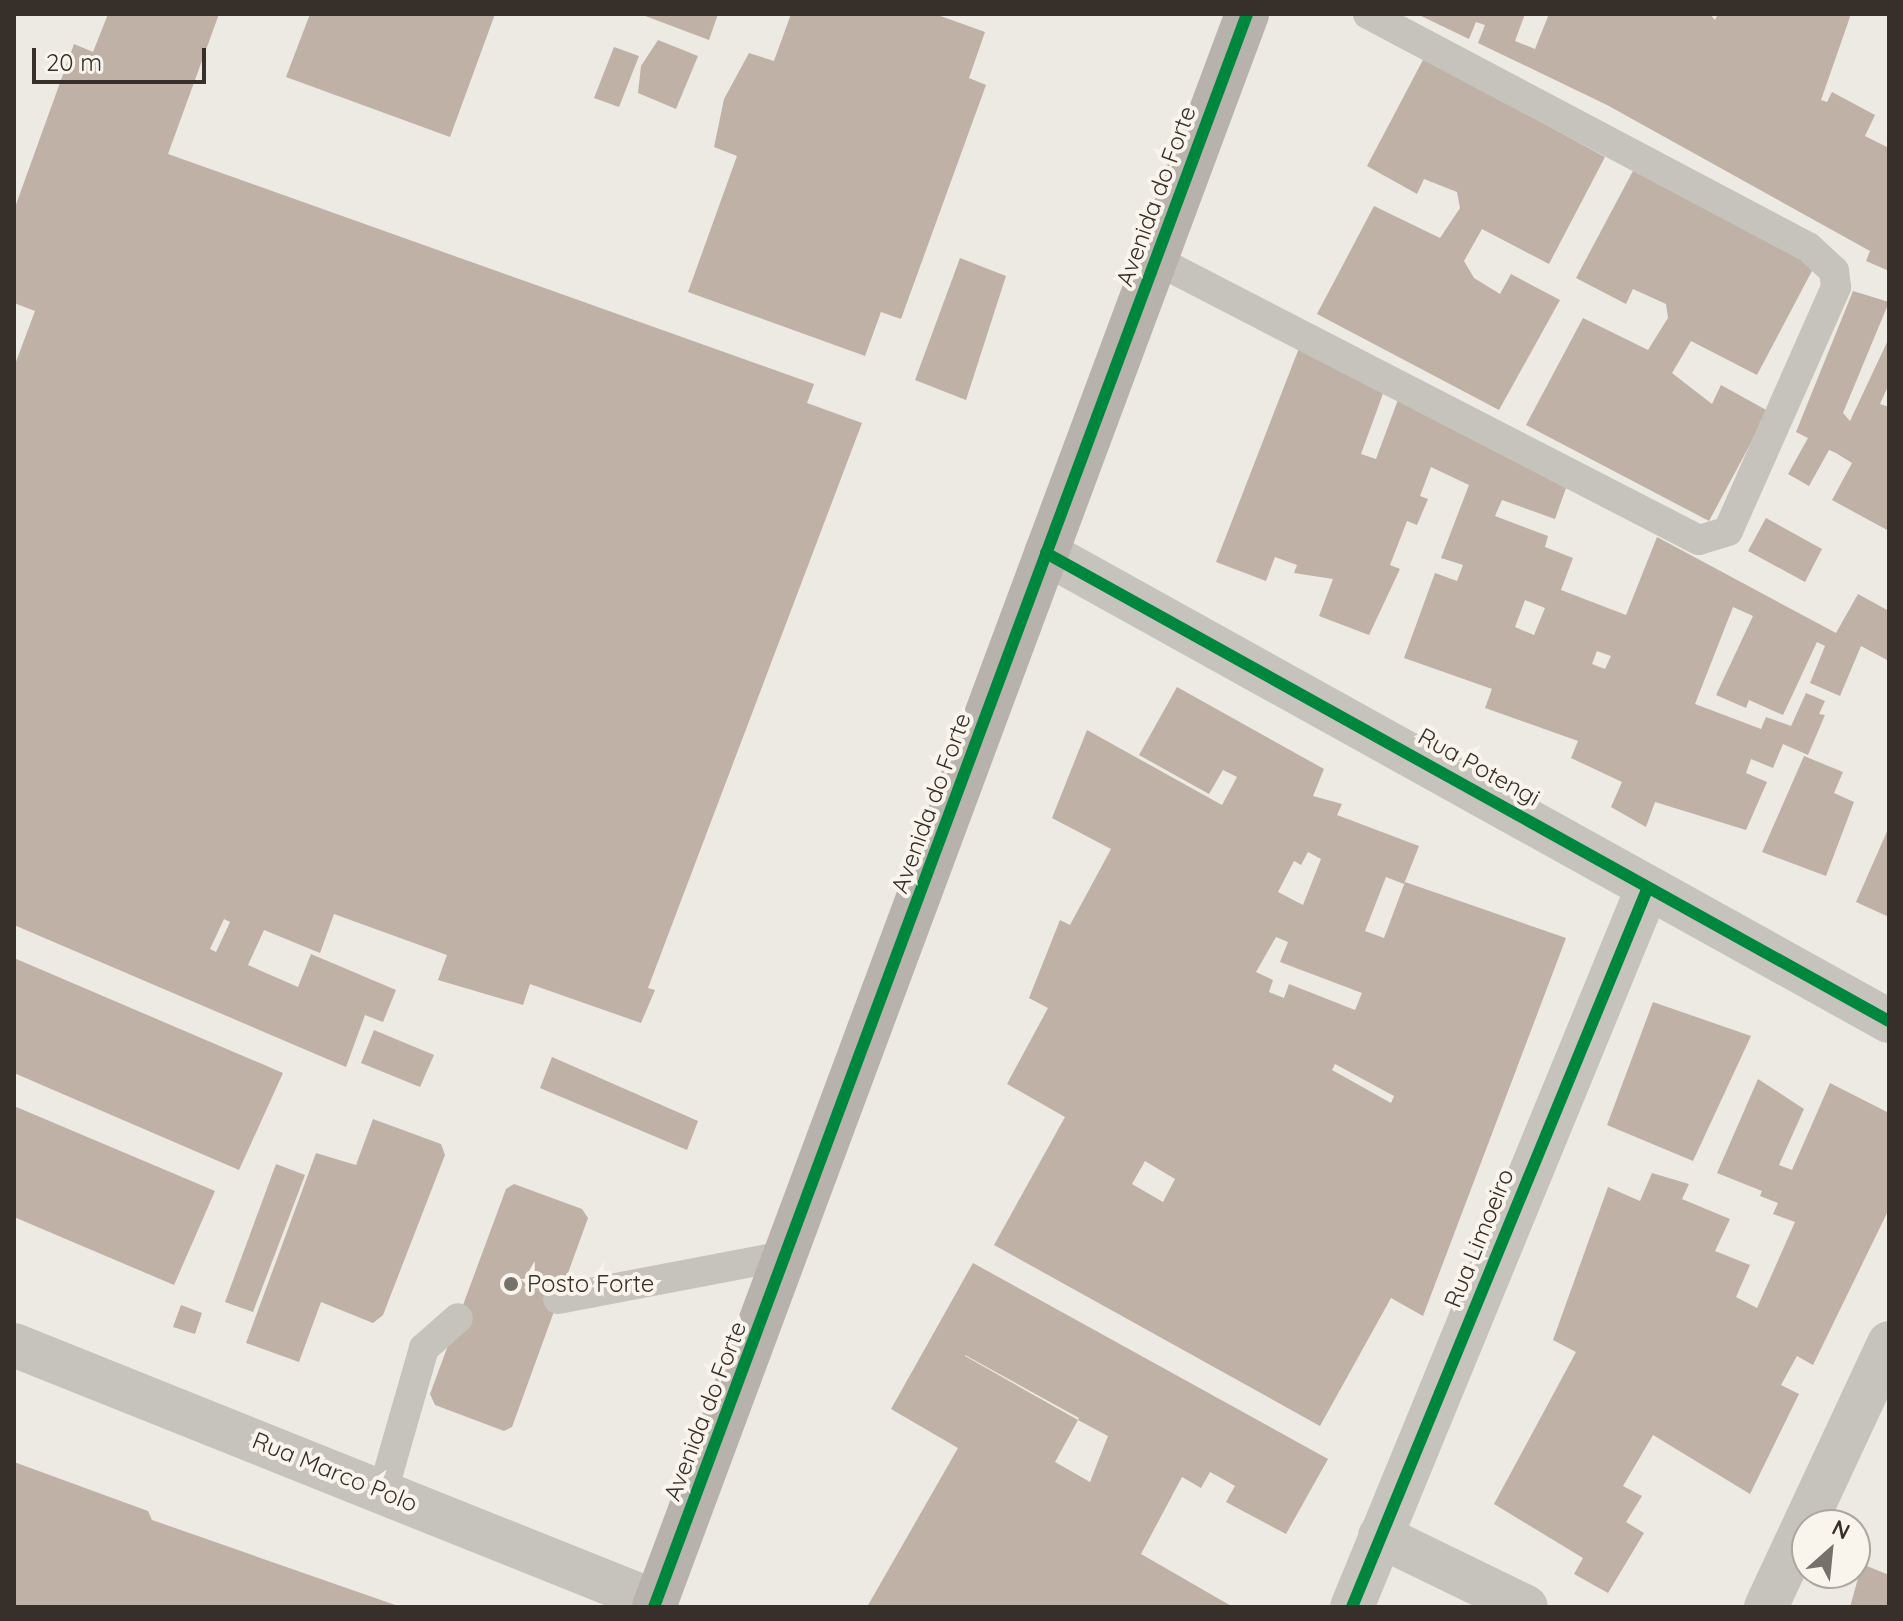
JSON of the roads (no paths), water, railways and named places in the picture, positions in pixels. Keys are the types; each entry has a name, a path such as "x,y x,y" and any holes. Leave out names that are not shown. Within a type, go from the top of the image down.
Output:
{"main road":[{"name":"Avenida do Forte","path":"655,1604 788,1255 1247,14"}],"street":[{"name":"Rua Potengi","path":"1046,553 1889,1021"},
{"name":"Rua Limoeiro","path":"1352,1607 1648,887"},
{"path":"1766,1607 1889,1343"},
{"name":"Rua Marco Polo","path":"14,1345 383,1491 655,1604"},
{"path":"1380,1536 1526,1607"}],"lane":[{"path":"1156,260 1699,540 1728,531 1836,287 1834,271 1808,247 1368,14"},
{"path":"558,1299 788,1255"},
{"path":"383,1491 424,1348 458,1318"}],"place":[{"name":"Posto Forte","path":"511,1284"}]}
